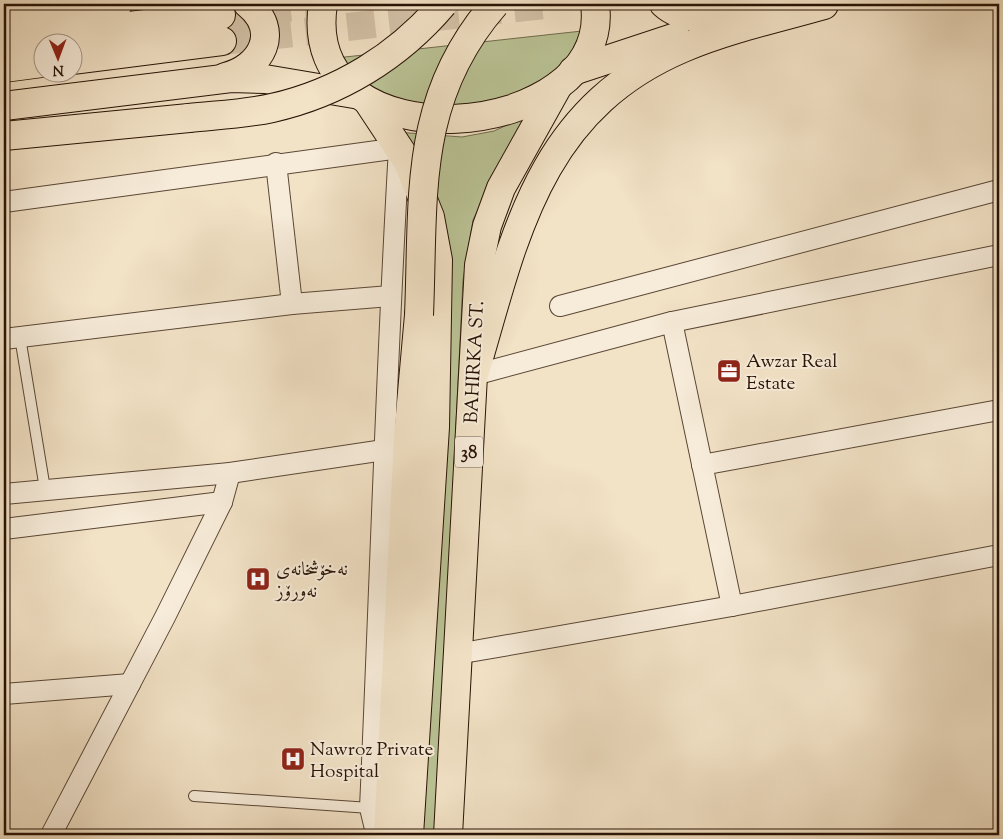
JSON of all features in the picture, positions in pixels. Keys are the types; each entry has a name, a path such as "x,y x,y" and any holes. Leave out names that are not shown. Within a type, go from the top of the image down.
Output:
{"main road":[{"path":"4,16 118,4"},
{"path":"214,80 242,72 252,65 260,54 264,42 264,30 256,12 248,4"},
{"name":"38","path":"323,4 322,29 328,59 338,77 362,98 390,110 434,119 468,117 520,106 565,79 586,56 592,39 595,4"},
{"path":"4,136 272,108 332,88 370,68 413,34 442,4"},
{"path":"388,835 408,437 419,315 423,181 430,130 441,95 459,56 478,24 495,4"},
{"path":"664,4 676,13 688,16 716,18 777,14"},
{"path":"565,79 671,38 827,4"},
{"path":"474,375 522,217 546,166 579,122 622,83 661,58 705,39 827,4"},
{"path":"82,36 221,28 82,58"},
{"path":"4,40 32,38"},
{"path":"4,68 32,64"},
{"path":"4,106 214,80 265,79 362,98"},
{"name":"BAHIRKA ST.","path":"448,835 479,265 487,226 501,188 565,79"},
{"name":"BAHIRKA ST.","path":"362,98 408,162 430,217 438,260 435,427 409,835"}],"street":[{"path":"4,202 276,163 399,148 390,296 370,808 375,829 382,835"},
{"path":"276,163 292,304"},
{"path":"560,306 999,190"},
{"path":"474,375 672,322 999,255"},
{"path":"12,338 292,304 390,296"},
{"path":"672,322 732,606"},
{"path":"702,465 999,410"},
{"path":"4,494 230,472 384,450"},
{"path":"50,835 130,684 222,502 230,472"},
{"path":"4,529 222,502"},
{"path":"457,654 732,606 999,555"},
{"path":"4,694 130,684"}],"lane":[{"path":"12,338 45,489"},
{"path":"194,796 370,808"}],"green space":[{"path":"582,31 574,54 554,73 499,101 457,107 422,106 371,94 336,58"},
{"path":"529,115 509,146 473,220 463,280 436,835 422,835 450,269 447,233 437,200 396,132 462,137 494,131"}],"tunnel":[{"path":"221,15 325,4"},
{"path":"222,41 553,4"}],"place":[{"name":"Awzar Real Estate","path":"729,371"},
{"name":"نەخۆشخانەی نەورۆز","path":"258,579"},
{"name":"Nawroz Private Hospital","path":"293,759"}]}
